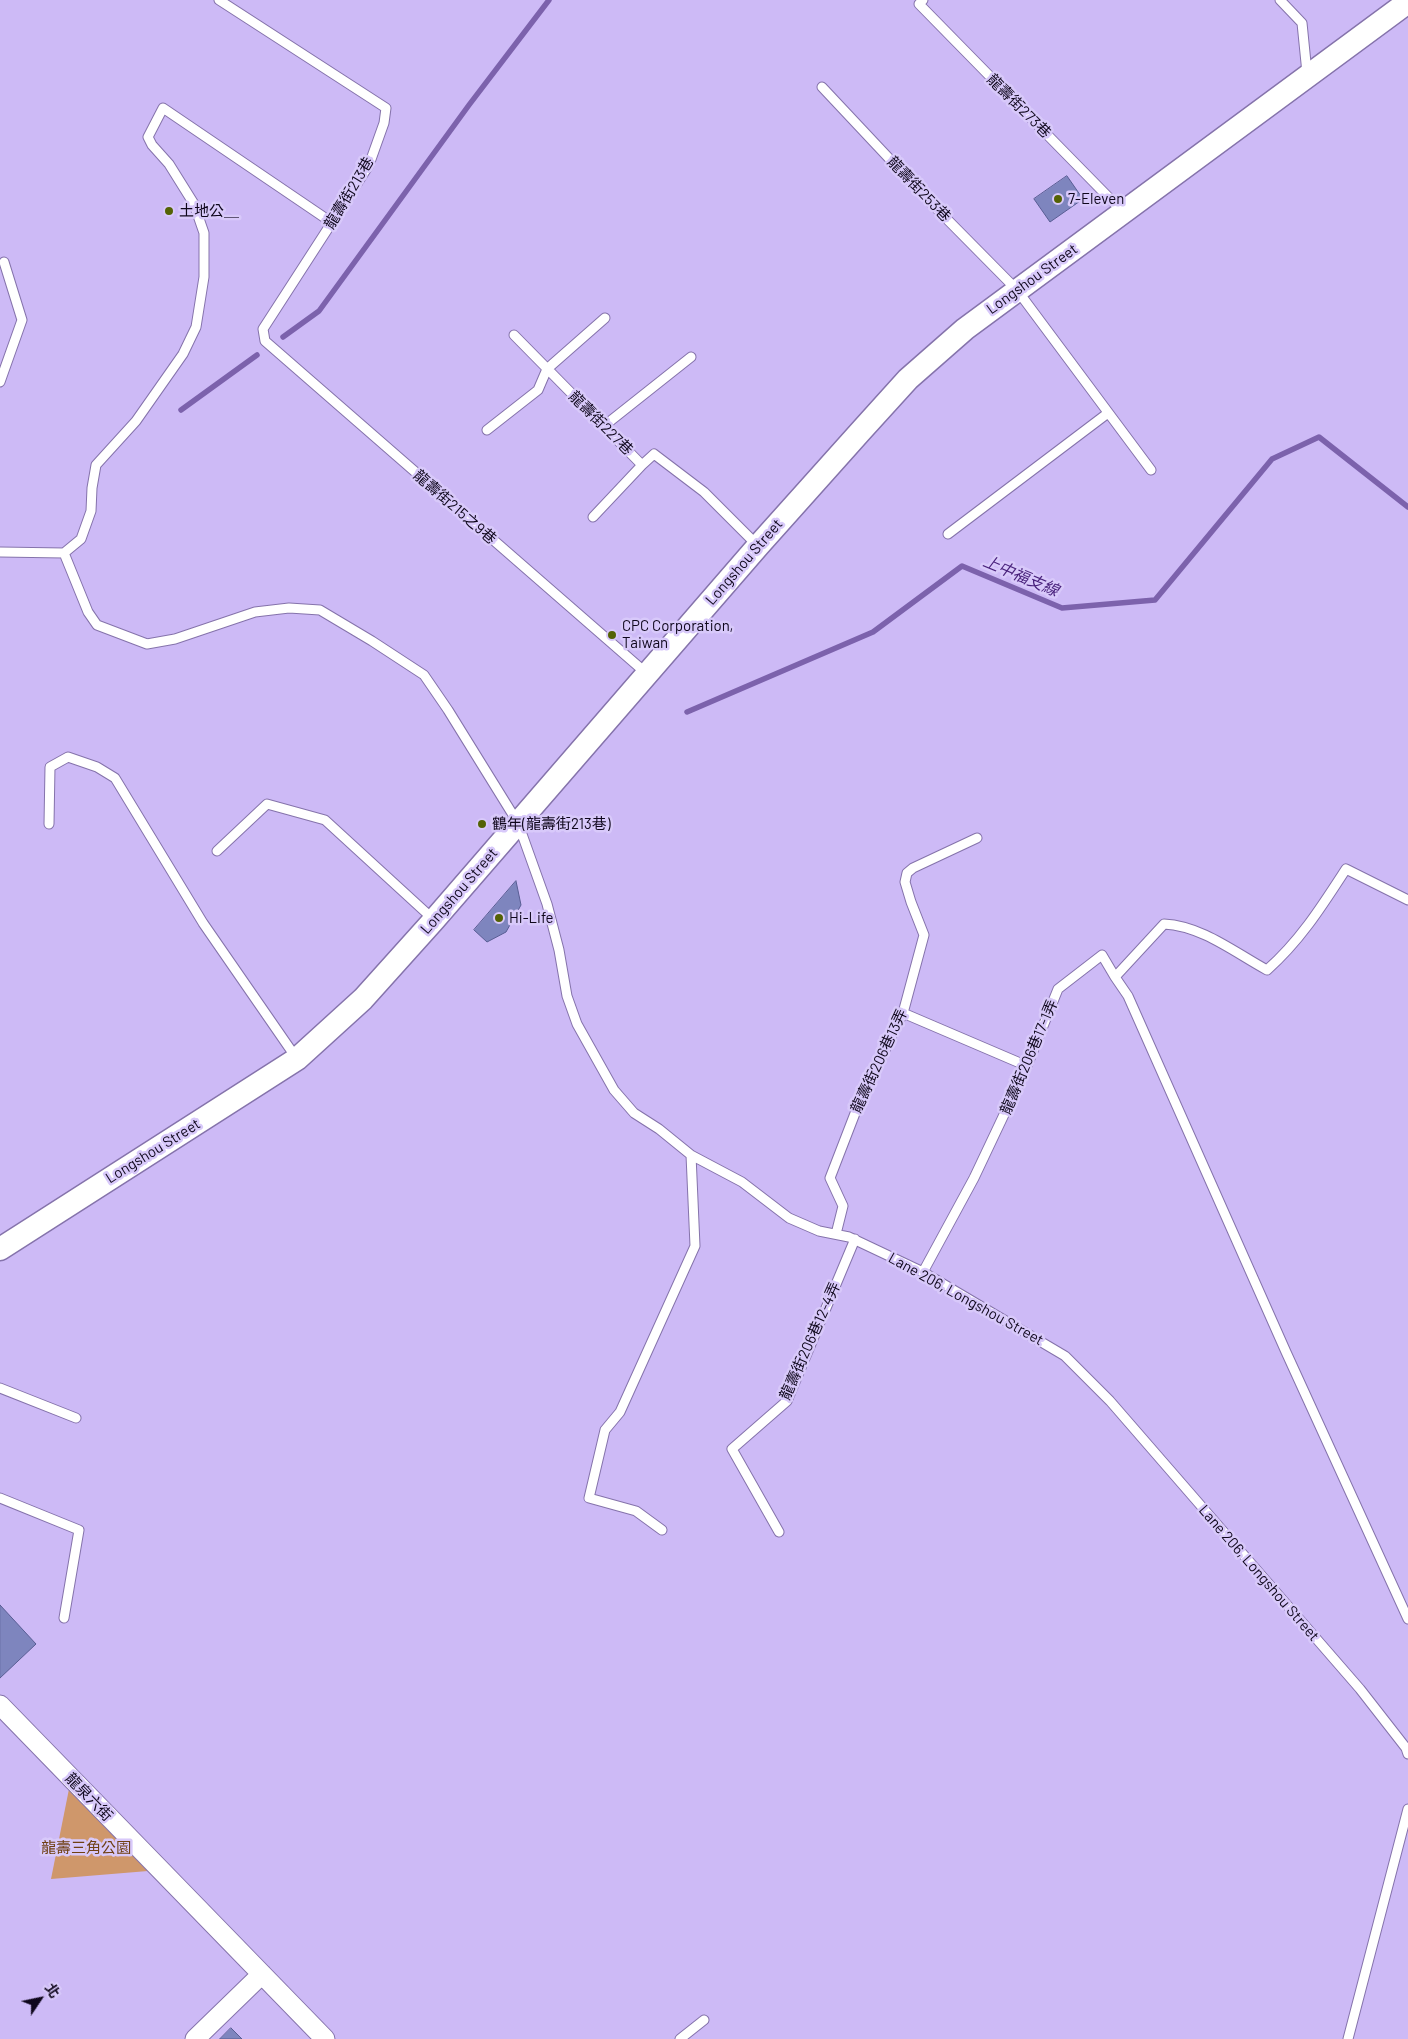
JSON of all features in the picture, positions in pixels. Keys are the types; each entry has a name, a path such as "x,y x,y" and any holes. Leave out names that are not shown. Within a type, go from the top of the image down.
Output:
{"street":[{"name":"Longshou Street","path":"0,1249 297,1059 363,999 434,920 758,546 908,379 965,329 1308,76 1403,3"},
{"name":"龍泉六街","path":"0,1705 325,2039"},
{"path":"195,2039 262,1974"}],"lane":[{"name":"龍壽街213巷","path":"219,0 386,108 384,123 369,165 263,329 265,341"},
{"name":"龍壽街273巷","path":"923,0 919,4 1123,212"},
{"path":"1280,0 1302,23 1308,76"},
{"name":"龍壽街253巷","path":"822,87 923,195 1017,290 1151,470"},
{"path":"0,552 64,553 81,539 92,511 92,488 96,465 136,421 183,354 196,327 204,277 204,233 194,204 169,164 152,145 148,137 163,108 331,222"},
{"path":"0,382 4,357 22,320 4,262"},
{"path":"487,430 538,390 546,370 605,318"},
{"name":"龍壽街227巷","path":"514,335 546,370 642,465 654,454 704,492 758,546"},
{"name":"龍壽街215之9巷","path":"265,341 646,674"},
{"path":"604,426 691,357"},
{"path":"948,534 1108,413"},
{"path":"594,517 642,465"},
{"name":"Lane 206, Longshou Street","path":"64,553 88,612 97,625 147,644 175,639 255,612 289,608 320,610 424,674 518,823 547,904 559,950 567,996 577,1024 614,1090 634,1114 659,1128 691,1155 742,1182 789,1218 819,1231 854,1239 924,1272 1065,1356 1110,1401 1360,1689 1406,1748 1408,1754"},
{"path":"49,824 50,767 68,757 97,767 115,778 203,923 297,1059"},
{"path":"217,851 267,804 325,820 434,920"},
{"name":"龍壽街206巷13弄","path":"836,1234 843,1206 830,1178 859,1103 903,1013 924,935 909,895 906,882 907,874 913,868 977,838"},
{"path":"1408,900 1346,869 1305,931 1286,954 1267,970 1208,935 1179,925 1164,924 1116,977 1128,996 1286,1352 1408,1619"},
{"name":"龍壽街206巷17-1弄","path":"924,1272 974,1178 1027,1066 1058,989 1102,955 1116,977"},
{"path":"903,1013 1027,1066"},
{"path":"662,1530 636,1512 589,1498 605,1430 620,1412 695,1246 691,1155"},
{"name":"龍壽街206巷12-4弄","path":"779,1532 732,1449 786,1400 854,1239"},
{"path":"0,1388 76,1418"},
{"path":"0,1498 79,1530 64,1618"},
{"path":"1348,2039 1408,1809"},
{"path":"680,2039 704,2020"}],"green space":[{"name":"龍壽三角公園","path":"69,1789 148,1871 51,1879"}],"building":[{"name":"7-Eleven","path":"1067,176 1083,199 1050,222 1034,199"},
{"name":"Hi-Life","path":"516,881 521,905 506,932 487,942 474,930"},
{"path":"0,1605 36,1644 0,1678"},
{"path":"231,2028 242,2039 220,2039"}],"waterway":[{"path":"283,337 319,311 469,105 549,0"},
{"path":"181,410 257,355"},
{"name":"上中福支線","path":"687,712 873,632 962,566 1062,608 1155,600 1272,459 1319,437 1408,507"}],"place":[{"name":"7-Eleven","path":"1058,199"},
{"name":"土地公＿","path":"169,211"},
{"name":"CPC Corporation, Taiwan","path":"612,635"},
{"name":"鶴年(龍壽街213巷)","path":"482,824"},
{"name":"Hi-Life","path":"499,918"}]}
